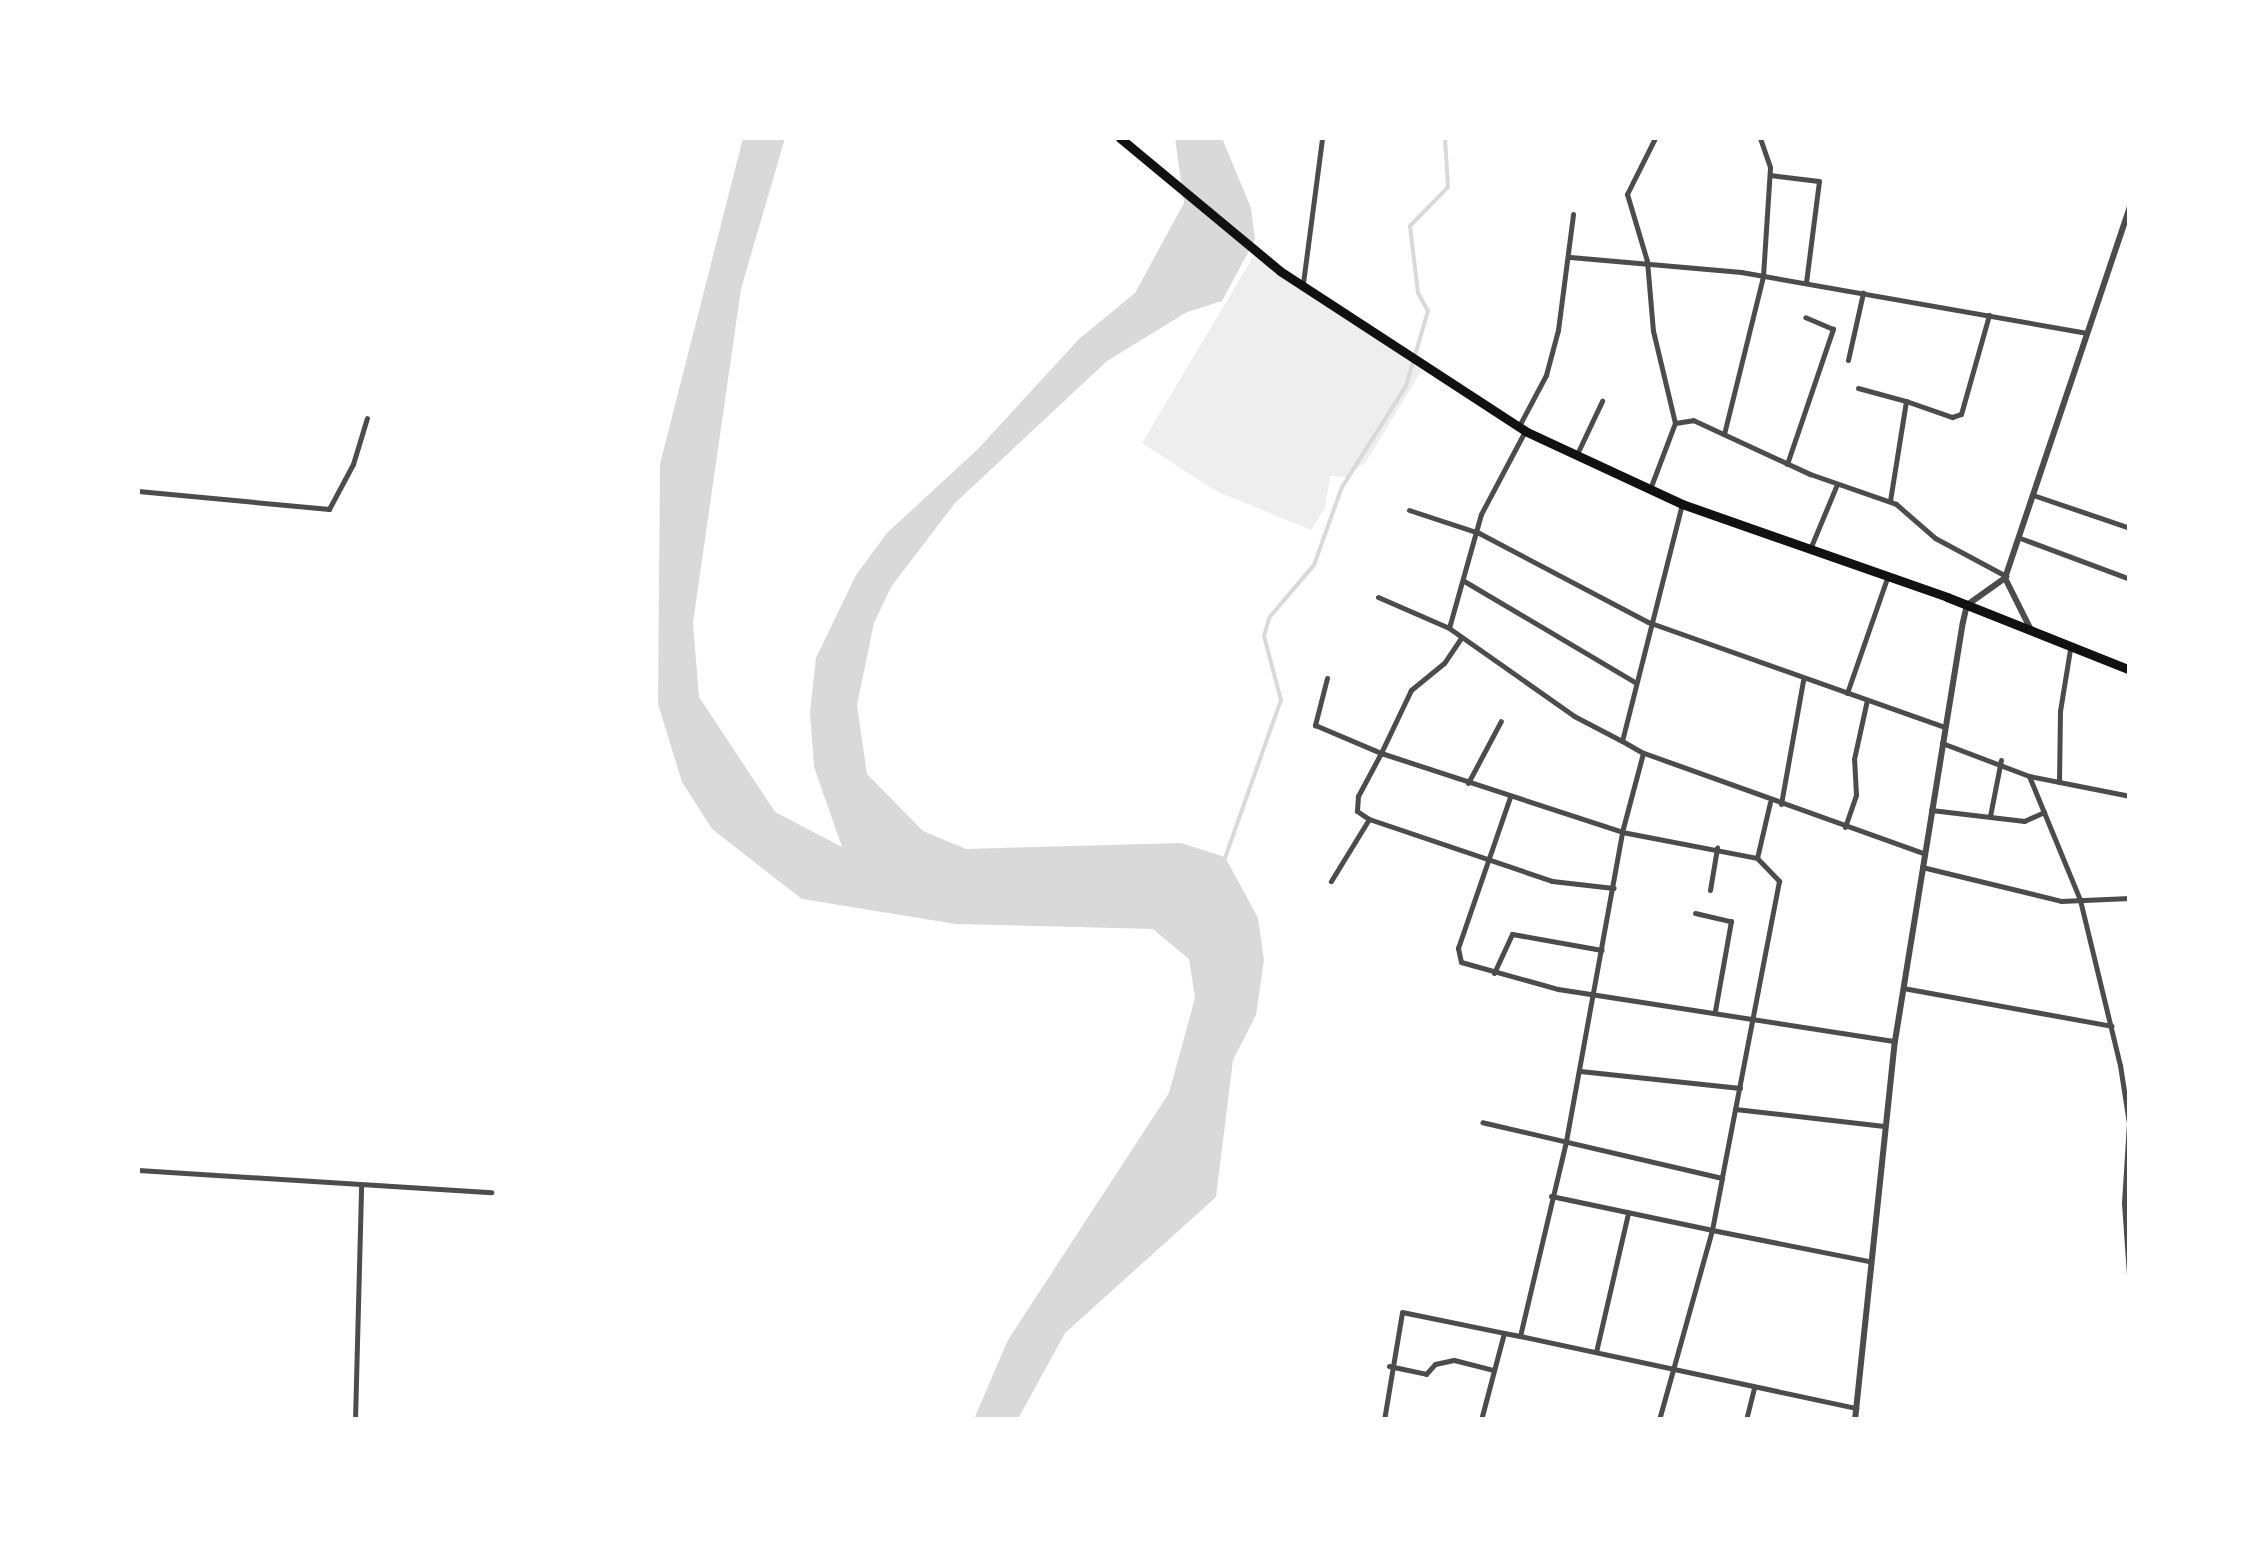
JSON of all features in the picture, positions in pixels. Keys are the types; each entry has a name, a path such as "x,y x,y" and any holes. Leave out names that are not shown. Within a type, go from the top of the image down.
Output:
{"highway":[{"path":"1121,139 1280,271 1522,429 1682,504 1947,597 2130,670"}],"street":[{"path":"1302,286 1322,138"},
{"path":"1650,489 1676,423 1652,330 1647,261 1627,194 1655,138"},
{"path":"1724,434 1763,276 1770,175 1760,138"},
{"path":"1770,175 1819,182 1806,282"},
{"path":"1855,1420 1868,1261 1894,1041 1967,605 2006,577 2130,207"},
{"path":"1449,628 1481,514 1546,375 1570,257 1573,214"},
{"path":"1570,257 1647,261 1806,282 2086,333"},
{"path":"1848,360 1864,293"},
{"path":"1858,388 1952,417 1961,414 1988,315"},
{"path":"1787,464 1833,330 1805,317"},
{"path":"1577,454 1602,401"},
{"path":"1890,502 1906,402"},
{"path":"138,491 329,509 367,418"},
{"path":"1676,423 1693,420 1787,464 1890,502 1934,538 2006,577 2031,631"},
{"path":"1810,549 1837,484"},
{"path":"2032,495 2130,528"},
{"path":"1622,741 1648,622 1682,504"},
{"path":"1408,510 1478,533 1648,622 1803,680 1945,727"},
{"path":"2020,538 2130,579"},
{"path":"1848,693 1888,576"},
{"path":"1464,581 1636,682"},
{"path":"1378,598 1449,628 1574,716 1643,753 1770,802 1923,852"},
{"path":"1461,638 1444,662 1412,690 1358,796 1357,811 1369,819 1487,862 1614,888"},
{"path":"2060,782 2060,711 2071,646"},
{"path":"1328,678 1314,725 1381,753 1622,832 1758,858 1778,881 1712,1230 1671,1368 1660,1420"},
{"path":"1781,805 1803,680"},
{"path":"1845,828 1856,795 1854,759 1867,700"},
{"path":"1468,783 1501,721"},
{"path":"1942,743 2001,760 2030,776 2130,796"},
{"path":"1520,1336 1566,1141 1596,993 1622,832 1643,753"},
{"path":"1990,817 2001,760"},
{"path":"2030,776 2077,901 2112,1026 2129,1124 2124,1203 2130,1288"},
{"path":"1510,797 1457,953 1467,965 1596,993 1894,1041"},
{"path":"1758,858 1770,802"},
{"path":"1931,810 2024,821 2044,812"},
{"path":"1331,881 1369,819"},
{"path":"1710,890 1717,848"},
{"path":"1922,867 2066,901 2130,898"},
{"path":"1695,913 1731,921 1715,1012"},
{"path":"1494,972 1512,934 1602,950"},
{"path":"1902,988 2112,1026"},
{"path":"1580,1070 1740,1088"},
{"path":"1735,1109 1884,1126"},
{"path":"1482,1122 1722,1178"},
{"path":"138,1170 491,1192"},
{"path":"361,1185 355,1419 369,1420"},
{"path":"1551,1196 1868,1261"},
{"path":"1596,1352 1628,1213"},
{"path":"1384,1420 1399,1316 1407,1311 1856,1408"},
{"path":"1481,1420 1504,1334"},
{"path":"1389,1366 1426,1374 1435,1364 1454,1360 1494,1370"},
{"path":"1746,1420 1754,1388"}],"shaded area":[{"path":"743,138 785,138 741,289 693,623 699,697 775,812 842,847 814,767 810,712 816,658 856,575 887,533 978,449 1079,339 1135,293 1184,203 1175,138 1222,138 1251,208 1255,239 1222,301 1187,312 1107,361 955,503 891,587 874,623 857,705 867,774 923,831 966,849 1181,843 1225,857 1258,918 1264,960 1256,1015 1233,1060 1216,1197 1065,1333 1018,1419 974,1419 1008,1340 1169,1093 1195,998 1189,959 1153,929 956,924 802,899 712,829 682,782 658,704 660,464"},
{"path":"1256,252 1422,370 1366,462 1345,477 1330,476 1325,508 1311,530 1216,491 1142,443"}],"waterway":[{"path":"1225,858 1281,700 1264,636 1269,618 1314,565 1342,487 1406,386 1428,311 1418,293 1410,226 1448,187 1445,138"}]}
